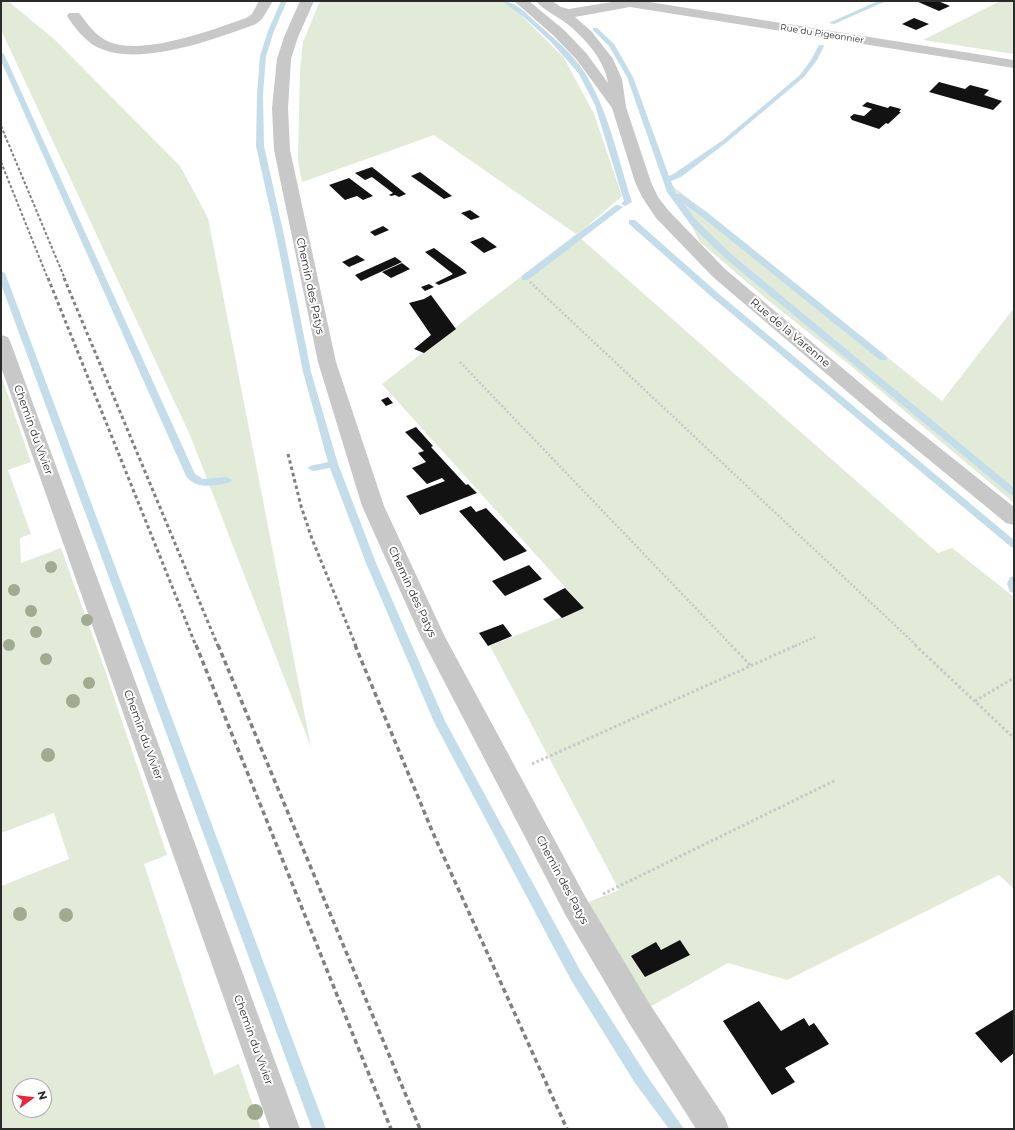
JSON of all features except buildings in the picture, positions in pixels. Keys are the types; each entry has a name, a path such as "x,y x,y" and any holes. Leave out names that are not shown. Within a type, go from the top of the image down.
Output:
{"street":[{"path":"74,16 94,38 110,48 156,48 192,41 251,21 257,16 266,1"},
{"name":"Chemin des Patys","path":"307,1 291,37 284,59 281,85 280,128 282,150 327,362 373,506 432,635 576,907 639,1013 714,1129"},
{"name":"Rue de la Varenne","path":"521,1 540,8 556,10 587,35 606,59 615,79 619,107 643,182 650,197 662,214 714,267 884,413 1014,518"},
{"path":"556,10 560,4 580,1"},
{"name":"Rue du Pigeonnier","path":"556,10 569,14 627,2 1014,64"},
{"name":"Rue de la Varenne","path":"540,8 582,57 619,107"},
{"name":"Chemin du Vivier","path":"1,341 285,1129"}],"path":[{"path":"530,282 1014,738"},
{"path":"460,362 751,666"},
{"path":"506,775 815,637"},
{"path":"975,701 1014,678"},
{"path":"576,907 836,780"}],"green space":[{"path":"1,1 8,1 55,40 180,166 208,218 311,747 190,435 1,30"},
{"path":"320,1 502,1 514,8 564,58 594,114 622,196 577,235 938,553 952,548 1014,597 1014,889 999,875 787,980 728,963 639,1013 576,907 619,890 490,646 584,608 382,384 576,234 434,135 302,182 298,160 300,71 303,42"},
{"path":"1000,1 1014,1 1014,54 923,40"},
{"path":"669,183 942,401 1014,308 1014,503 851,366 770,302 700,242"},
{"path":"1,375 31,462 8,470 31,534 20,538 21,563 61,548 105,670 167,855 144,864 214,1075 239,1064 261,1129 1,1129 1,886 69,859 54,813 1,833"}],"waterway":[{"path":"284,1 271,31 263,56 260,94 260,146 281,240 307,372 333,464"},
{"path":"505,1 527,17 553,41 582,73 598,105 628,202 625,204"},
{"path":"832,23 883,1"},
{"path":"595,29 612,45 630,77 667,180"},
{"path":"667,180 678,175 725,141 802,76 814,60 821,46"},
{"path":"1,54 191,476 198,482 203,483 227,480"},
{"path":"667,180 671,192 694,223 728,256 1014,493"},
{"path":"678,196 705,215 883,358"},
{"path":"525,278 619,207"},
{"path":"632,222 716,296 1014,545"},
{"path":"1,273 319,1129"},
{"path":"313,468 333,464"},
{"path":"333,464 371,563 440,722 576,976 640,1078 677,1129"},
{"path":"1014,580 1012,584 1014,589"}],"railway":[{"path":"1,126 65,279"},
{"path":"1,162 48,279"},
{"path":"48,278 196,646"},
{"path":"64,278 218,646"},
{"path":"288,454 301,506 312,539 356,646"},
{"path":"196,645 391,1129"},
{"path":"218,645 420,1129"},
{"path":"355,645 433,833 567,1129"}]}
